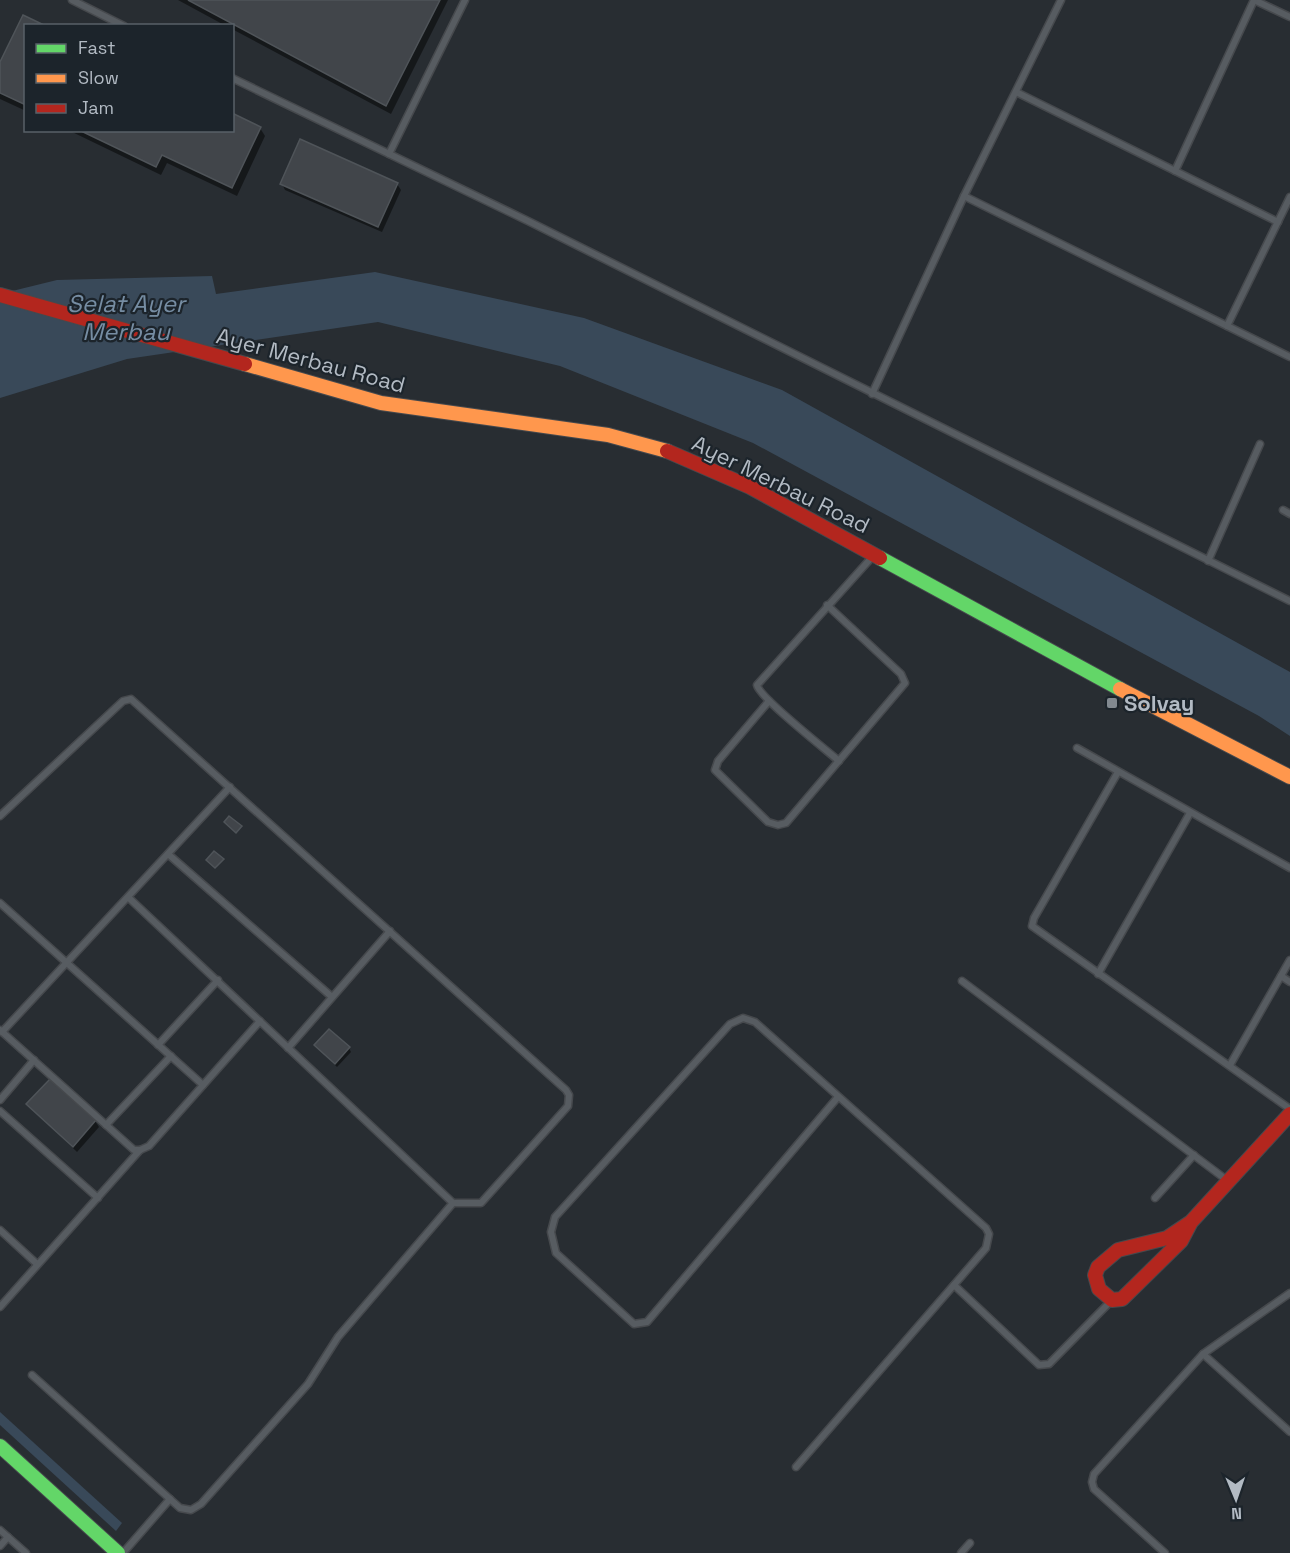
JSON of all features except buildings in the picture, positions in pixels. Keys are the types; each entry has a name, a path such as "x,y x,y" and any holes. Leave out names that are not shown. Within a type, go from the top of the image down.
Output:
{"street":[{"name":"Ayer Merbau Road","path":"0,295 391,405 638,441 750,487 1187,725 1290,777"},
{"path":"1191,1222 1182,1241 1122,1299 1112,1300 1104,1295 1097,1285 1095,1275 1098,1267 1118,1250 1167,1238 1191,1222 1290,1114"},
{"path":"0,1446 118,1553"}],"lane":[{"path":"72,0 120,24"},
{"path":"389,154 465,0"},
{"path":"872,394 964,196 1061,0"},
{"path":"1175,171 1254,0 1290,17"},
{"path":"234,79 1290,602"},
{"path":"1016,92 1278,222"},
{"path":"964,196 1290,357"},
{"path":"1227,326 1290,197"},
{"path":"1208,561 1260,444"},
{"path":"1283,510 1290,514"},
{"path":"839,761 769,701 758,690 758,681 874,554"},
{"path":"769,701 718,761 715,770 768,822 778,825 786,823 905,684 901,674 827,605"},
{"path":"0,816 128,698 135,701 566,1090 569,1095 568,1106 481,1203 453,1203 219,980 129,898"},
{"path":"1077,748 1290,868"},
{"path":"1118,772 1032,922 1035,930 1290,1109"},
{"path":"230,787 129,898 1,1031 134,1150 140,1150 149,1146 260,1021"},
{"path":"1098,974 1190,813"},
{"path":"168,854 332,997"},
{"path":"0,903 203,1085"},
{"path":"288,1048 390,931"},
{"path":"1230,1065 1290,960"},
{"path":"1281,976 1290,982"},
{"path":"158,1045 219,980"},
{"path":"962,981 1229,1181"},
{"path":"796,1467 986,1248 989,1234 986,1228 755,1022 743,1018 736,1020 555,1217 551,1232 556,1253 634,1324 647,1322 838,1097"},
{"path":"106,1125 171,1056"},
{"path":"0,1100 34,1060"},
{"path":"0,1111 98,1198"},
{"path":"0,1306 140,1150"},
{"path":"1155,1198 1194,1155"},
{"path":"32,1375 170,1499 186,1510 191,1510 201,1504 308,1384 338,1337 453,1203"},
{"path":"0,1230 37,1264"},
{"path":"954,1285 1039,1365 1049,1364 1112,1300"},
{"path":"1165,1553 1095,1489 1092,1482 1094,1474 1203,1354 1290,1293"},
{"path":"1203,1354 1290,1432"},
{"path":"123,1553 170,1499"},
{"path":"0,1530 26,1553"},
{"path":"0,1546 8,1537"},
{"path":"961,1553 970,1543"}],"water":[{"name":"Selat Ayer Merbau","path":"375,272 584,318 782,390 1290,672 1290,736 1259,716 753,443 560,366 378,322 127,359 0,398 0,294 57,280 212,276 216,294"},
{"path":"0,1412 122,1523 116,1531 0,1425"}],"traffic: fast":[{"path":"880,558 1120,689"},
{"path":"0,1446 118,1553"}],"traffic: slow":[{"path":"245,364 381,403 608,435 667,451"},
{"path":"1120,689 1290,777"}],"traffic: jam":[{"path":"0,295 245,364"},
{"path":"667,451 750,487 880,558"},
{"path":"1191,1222 1181,1241 1122,1299 1112,1300 1099,1289 1095,1275 1098,1267 1118,1250 1167,1238 1191,1222 1290,1114"}],"place":[{"name":"Solvay","path":"1112,703"}]}
